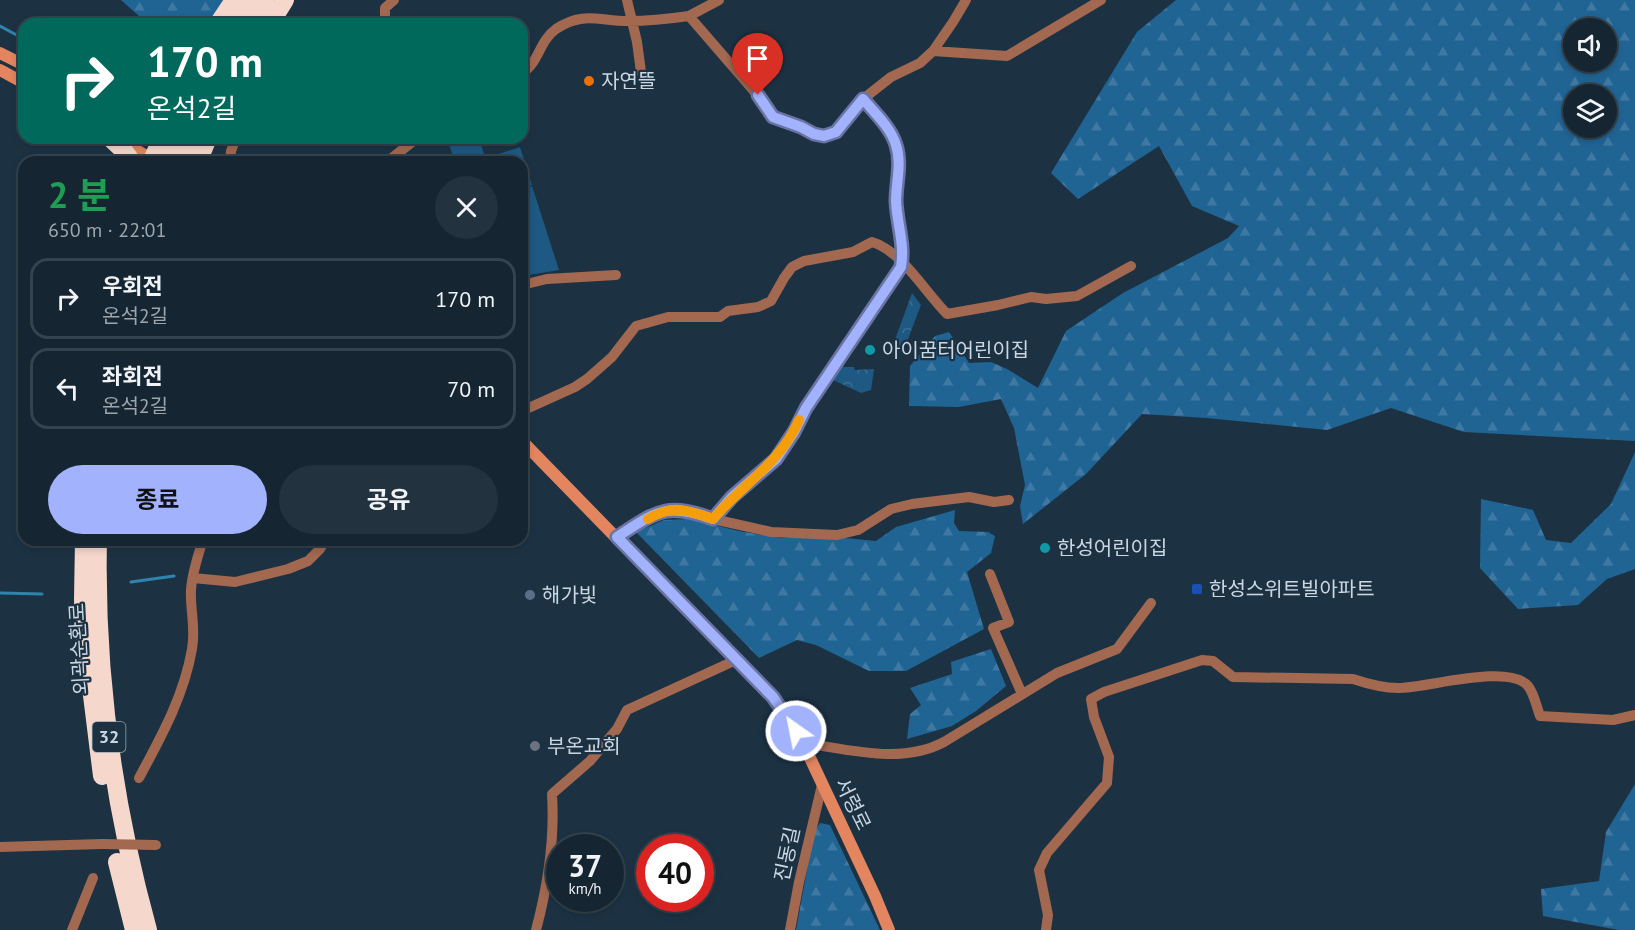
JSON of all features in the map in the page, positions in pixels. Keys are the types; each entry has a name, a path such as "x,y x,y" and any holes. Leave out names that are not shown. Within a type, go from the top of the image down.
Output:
{"highway":[{"path":"244,13 265,0"},
{"path":"274,18 285,0"},
{"path":"116,144 128,156"},
{"path":"160,156 170,144"},
{"path":"186,156 196,144"},
{"path":"78,546 82,599"},
{"name":"외곽순환로","path":"84,546 82,599 90,691 101,774 116,854 134,930"},
{"name":"외곽순환로","path":"98,546 100,648 104,698 120,816 148,930"},
{"path":"100,648 106,546"}],"street":[{"path":"385,18 386,8 394,0"},
{"path":"627,0 641,72"},
{"path":"528,68 548,36 562,25 587,16 632,21 689,16 719,0"},
{"path":"689,16 760,98 770,114 776,119 817,135 827,135 838,129 863,99 891,77 920,63 933,51 954,22 966,0"},
{"path":"933,51 1007,56 1101,0"},
{"path":"0,54 18,62"},
{"path":"0,70 18,80"},
{"path":"713,519 732,497 776,459 794,432 806,408 897,275 902,262 896,202 899,163 897,146 890,132 863,99"},
{"path":"126,144 147,156"},
{"path":"137,144 150,156"},
{"path":"394,156 410,144"},
{"path":"528,408 575,387 587,379 612,357 636,326 647,321 668,317 720,316 728,311 758,307 771,301 792,267 804,261 853,252 872,242 889,251 902,262 946,314 1031,297 1046,299 1077,296 1131,266"},
{"path":"528,284 547,279 616,275"},
{"name":"서령로","path":"528,447 781,707 803,743 890,930"},
{"path":"617,537 656,514 670,509 688,510 713,519 771,532 837,535 858,530 891,509 912,504 969,497 993,502 1009,500"},
{"path":"139,777 169,721 183,685 192,650 195,625 191,589 201,546"},
{"path":"193,578 236,582 288,569 308,561 322,546"},
{"path":"990,574 1009,622 993,628 1022,694"},
{"path":"803,743 891,754 919,752 944,742 1058,673 1117,649 1151,603"},
{"path":"536,930 547,888 554,826 552,794 590,761 616,729 627,710 736,660"},
{"path":"1046,930 1048,915 1039,870 1047,853 1107,783 1109,757 1094,717 1091,699 1104,692 1202,660 1214,662 1233,677 1353,679 1372,685 1398,688 1491,676 1515,677 1528,687 1540,716 1613,720 1635,715"},
{"name":"진동길","path":"790,930 801,872 822,786"},
{"path":"0,846 156,845"},
{"path":"72,930 93,878"}],"green space":[{"path":"121,0 224,0 212,18 141,18"},
{"path":"1176,0 1635,0 1635,441 1464,432 1391,408 1327,430 1142,414 1086,474 1023,524 1020,506 1025,485 1014,428 1001,399 959,407 909,406 910,366 935,336 949,332 969,363 991,362 1038,388 1066,331 1123,293 1228,238 1239,226 1192,206 1159,146 1078,199 1051,173 1137,32"},
{"path":"449,144 481,144 485,156 453,156"},
{"path":"520,147 523,156 492,156"},
{"path":"528,172 532,185 528,186"},
{"path":"532,186 559,270 528,275 528,188"},
{"path":"912,293 921,305 903,352 892,348"},
{"path":"839,367 854,367 855,370 874,369 871,390 861,393 831,379"},
{"path":"1635,452 1635,569 1607,579 1578,605 1518,609 1480,568 1481,499 1533,510 1546,540 1571,543 1611,504"},
{"path":"955,510 954,523 959,531 988,532 995,536 991,553 967,572 984,629 906,671 869,671 816,645 797,640 759,658 636,532 664,520 689,519 781,538 845,538 876,541 896,527"},
{"path":"991,649 1006,686 976,711 952,726 907,739 910,714 921,705 910,688 952,674 951,662"},
{"path":"1635,784 1635,930 1619,930 1543,916 1541,889 1599,881 1606,832"},
{"path":"820,823 830,825 880,930 796,930 814,832"}],"waterway":[{"path":"0,26 18,36"},
{"path":"131,582 174,576"},
{"path":"0,593 42,594"}],"slow traffic":[{"path":"648,519 666,510 677,509 691,511 713,519 732,497 776,459 799,420"}],"place":[{"name":"자연뜰","path":"589,81"},
{"name":"아이꿈터어린이집","path":"870,350"},
{"name":"한성어린이집","path":"1045,548"},
{"name":"한성스위트빌아파트","path":"1197,589"},
{"name":"해가빛","path":"530,595"},
{"name":"부온교회","path":"535,746"}],"route":[{"path":"758,95 773,117 824,136 836,132 863,99 890,132 897,146 899,163 896,202 902,244 901,267 806,408 794,432 776,459 732,497 713,519 688,510 670,509 656,514 617,537 773,697 796,731"}]}
